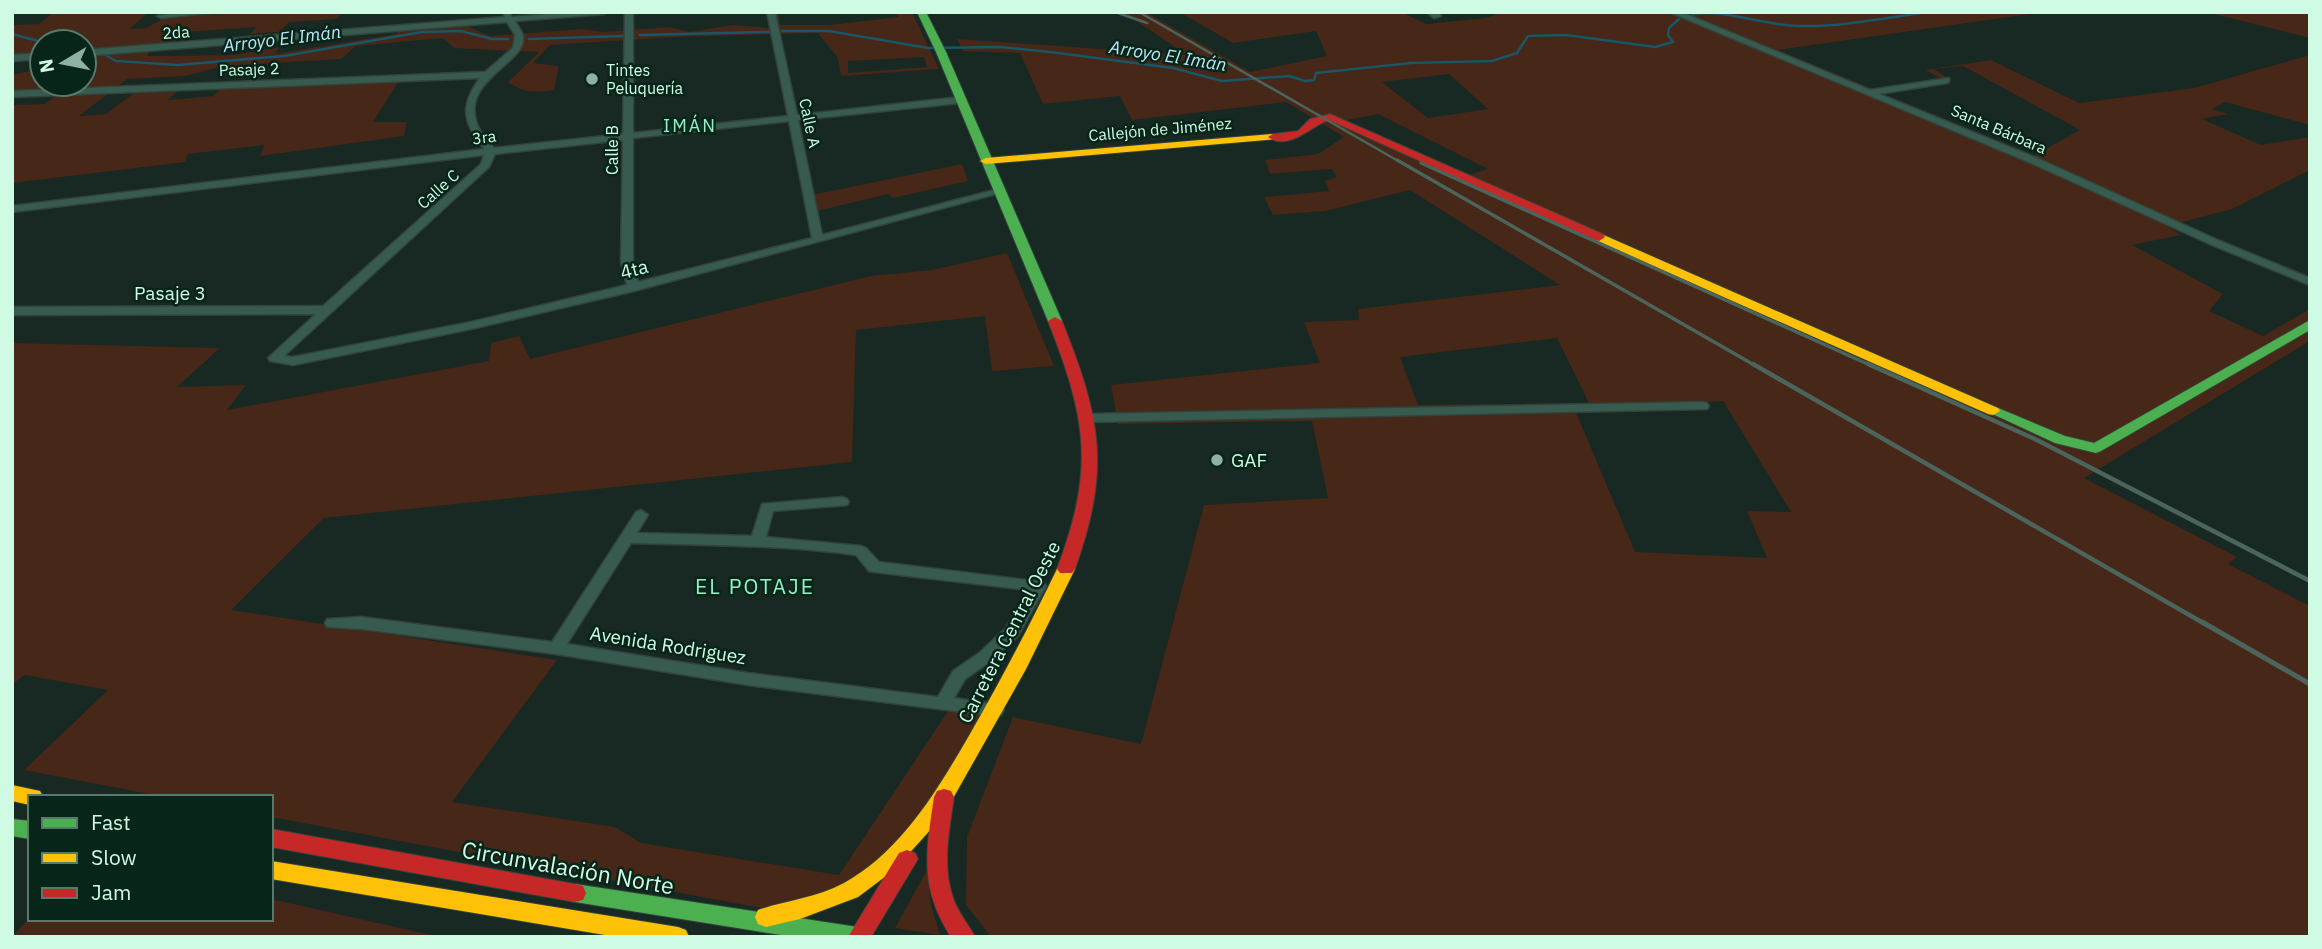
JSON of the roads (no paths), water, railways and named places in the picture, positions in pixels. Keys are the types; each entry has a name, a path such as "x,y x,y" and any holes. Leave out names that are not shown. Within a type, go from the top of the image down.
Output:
{"main road":[{"name":"Carretera Central Oeste","path":"859,937 995,710 1062,583 1081,537 1091,479 1089,418 1085,397 939,48 921,12"},
{"name":"Callejón de Jiménez","path":"986,161 1299,135 1310,129 1314,121 1330,117 2010,419 2060,440 2096,448 2310,324"},
{"path":"729,919 760,918 788,913 835,900 860,888 882,870 944,797"},
{"path":"944,797 937,854 939,893 950,918 964,937"},
{"name":"Circunvalación Norte","path":"273,838 729,919 859,937"},
{"path":"273,870 678,937"}],"street":[{"path":"161,16 216,12"},
{"name":"2da","path":"98,52 508,16 604,12"},
{"name":"Calle B","path":"629,12 627,262 634,288"},
{"name":"Calle A","path":"771,12 818,240"},
{"name":"Santa Bárbara","path":"1673,12 2035,161 2216,243 2310,282"},
{"path":"491,152 472,125 470,104 486,75 517,49 519,35 508,16"},
{"name":"Pasaje 2","path":"12,94 486,75"},
{"path":"1870,92 1946,80"},
{"name":"3ra","path":"12,209 627,136 960,100"},
{"name":"Calle C","path":"274,358 475,177 491,152"},
{"name":"4ta","path":"274,358 293,361 405,341 634,288 998,192"},
{"name":"Pasaje 3","path":"12,311 327,310"},
{"path":"1089,418 1702,406"},
{"path":"758,541 767,507 842,502"},
{"path":"556,648 641,515"},
{"path":"625,538 758,541 861,551 874,567 1038,586 1012,632 985,657 959,675 942,704"},
{"name":"Avenida Rodriguez","path":"333,623 361,624 556,648 653,665 995,710"}],"waterway":[{"name":"Arroyo El Imán","path":"1690,15 1714,13 1785,25 1814,26 1928,12"},
{"name":"Arroyo El Imán","path":"782,31 829,31 928,48 1000,47 1050,52 1173,68 1222,81 1289,76 1305,81 1314,80 1316,73 1411,63 1492,61 1517,53 1528,36 1566,35 1655,47 1673,42 1668,35 1669,28 1679,19"},
{"name":"Arroyo El Imán","path":"102,53 116,61 178,65 284,56 422,32 461,31 492,39 508,39"},
{"name":"Arroyo El Imán","path":"640,35 769,32"},
{"name":"Arroyo El Imán","path":"12,34 28,38"},
{"name":"Arroyo El Imán","path":"529,39 623,36"}],"railway":[{"path":"1115,12 1147,23"},
{"path":"1139,12 1400,162"},
{"path":"1397,160 1756,366"},
{"path":"1421,163 1872,366"},
{"path":"1753,364 2205,624"},
{"path":"1868,364 2037,440 2310,581"},
{"path":"2202,622 2310,684"}],"place":[{"name":"Tintes Peluquería","path":"592,79"},
{"name":"GAF","path":"1217,460"}],"district":[{"name":"IMÁN","path":"690,126"},
{"name":"EL POTAJE","path":"755,587"}]}
